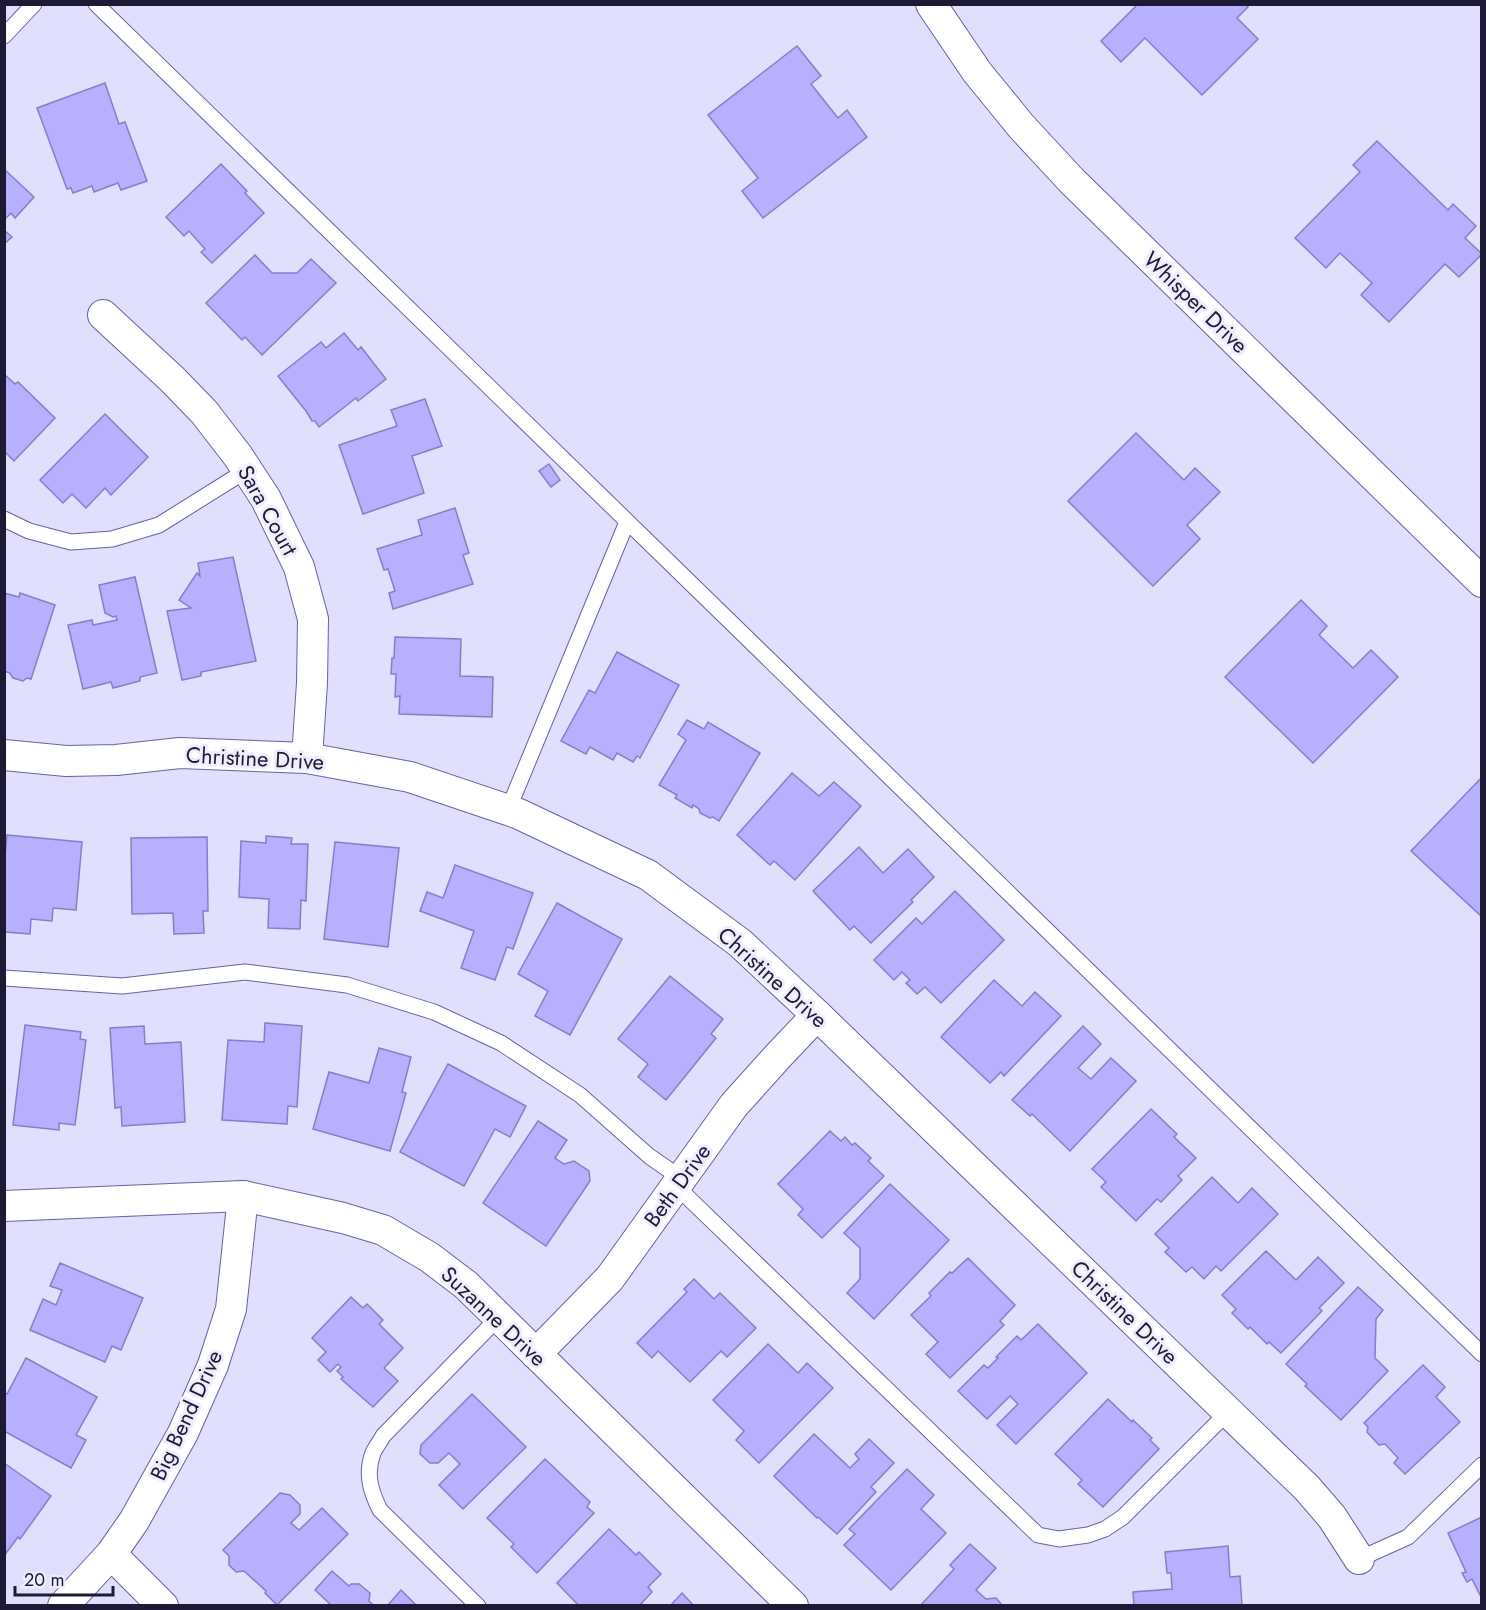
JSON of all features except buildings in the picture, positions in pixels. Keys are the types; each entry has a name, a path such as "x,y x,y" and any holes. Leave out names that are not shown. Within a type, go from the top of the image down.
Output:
{"street":[{"name":"Whisper Drive","path":"931,4 977,72 1071,180 1482,582"},
{"name":"Sara Court","path":"103,315 196,404 238,456 266,499 299,567 313,619 307,758"},
{"name":"Christine Drive","path":"4,755 66,761 116,760 180,753 307,758 410,777 519,814 648,875 740,943 817,1015 1307,1488 1332,1517 1359,1559"},
{"name":"Beth Drive","path":"536,1354 610,1278 734,1105 817,1015"},
{"name":"Suzanne Drive","path":"4,1206 243,1196 343,1218 383,1230 429,1257 466,1285 793,1605"},
{"name":"Big Bend Drive","path":"63,1605 111,1554 134,1521 183,1432 213,1365 231,1309 243,1196"},
{"path":"111,1554 164,1605"}],"lane":[{"path":"4,36 34,4"},
{"path":"96,4 1482,1354"},
{"path":"4,519 28,531 72,542 112,538 159,525 247,470"},
{"path":"508,810 627,522"},
{"path":"4,978 122,986 245,972 347,985 434,1012 501,1043 580,1095 650,1156 1038,1535 1059,1539 1088,1535 1105,1529 1123,1517 1228,1412"},
{"path":"478,1605 380,1510 371,1493 369,1472 373,1453 383,1437 499,1317"},
{"path":"1359,1559 1408,1537 1482,1465"}]}
